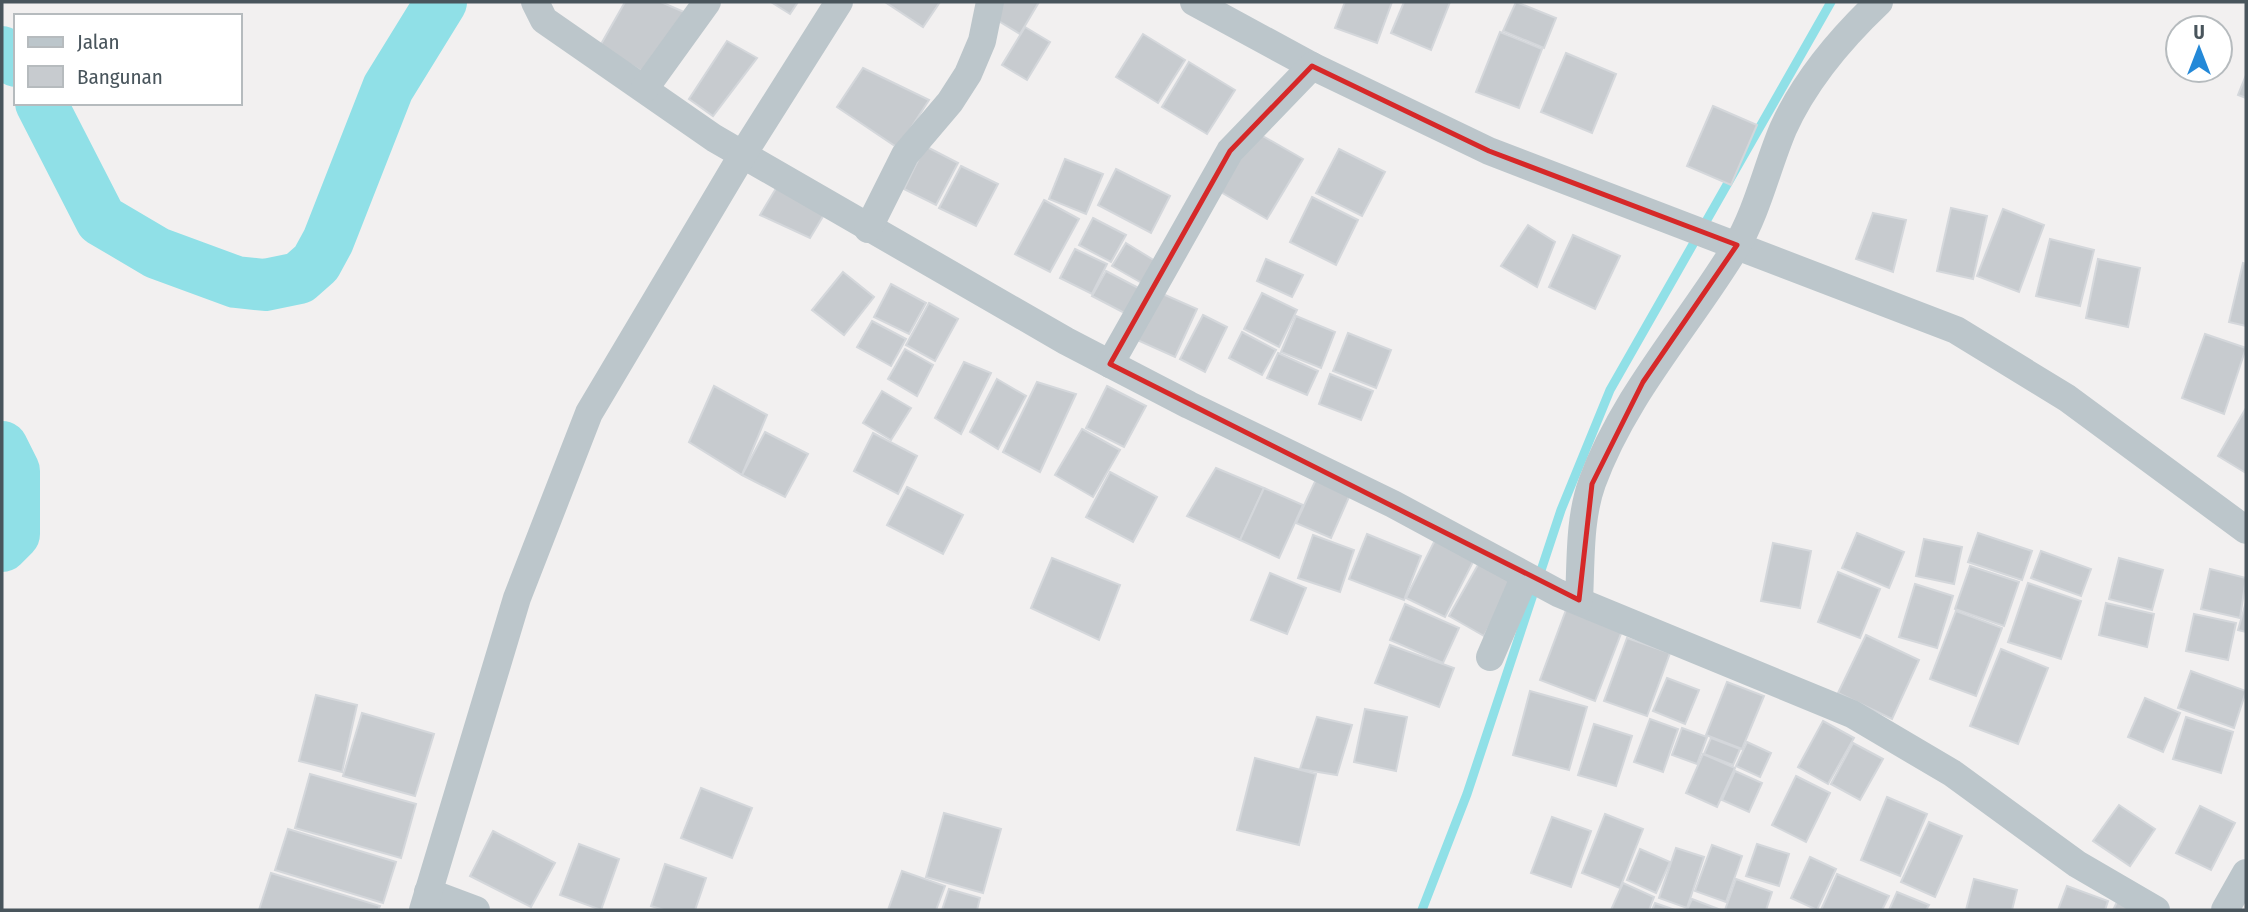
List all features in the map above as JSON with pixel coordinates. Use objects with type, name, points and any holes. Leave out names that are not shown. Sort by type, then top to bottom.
[{"type":"street","points":[[535,2],[544,20],[713,138],[1110,364],[1394,504],[1529,578],[1852,713],[1952,773],[2077,864],[2156,910]]},
{"type":"street","points":[[645,88],[707,2]]},
{"type":"street","points":[[476,910],[425,901],[517,598],[589,413],[743,154],[839,2]]},
{"type":"street","points":[[869,229],[905,155],[950,102],[968,74],[982,41],[990,2]]},
{"type":"street","points":[[1194,2],[1312,66],[1489,151],[1956,330],[2067,398],[2246,530]]},
{"type":"street","points":[[1569,596],[1585,511],[1600,467],[1643,382],[1816,72],[1850,30],[1879,2]]},
{"type":"street","points":[[1110,364],[1230,151],[1312,66]]},
{"type":"street","points":[[1490,657],[1529,578]]},
{"type":"street","points":[[2225,910],[2246,875]]},
{"type":"highlighted area","points":[[1312,66],[1489,151],[1737,245],[1643,382],[1592,484],[1579,600],[1110,364],[1230,151]]},
{"type":"building","points":[[625,2],[661,2],[684,12],[643,72],[600,46]]},
{"type":"building","points":[[771,2],[798,2],[790,14]]},
{"type":"building","points":[[885,2],[940,2],[923,27]]},
{"type":"building","points":[[1001,2],[1039,2],[1020,34],[992,17]]},
{"type":"building","points":[[1345,2],[1392,2],[1377,43],[1335,28]]},
{"type":"building","points":[[1404,2],[1450,2],[1431,50],[1391,33]]},
{"type":"building","points":[[1516,2],[1556,18],[1544,48],[1503,31]]},
{"type":"building","points":[[1025,27],[1050,42],[1027,80],[1002,65]]},
{"type":"building","points":[[1500,32],[1542,49],[1519,108],[1476,92]]},
{"type":"building","points":[[1143,34],[1185,60],[1158,103],[1116,77]]},
{"type":"building","points":[[727,41],[757,58],[713,116],[689,99]]},
{"type":"building","points":[[1566,53],[1616,74],[1592,133],[1541,112]]},
{"type":"building","points":[[1189,62],[1235,90],[1207,134],[1162,107]]},
{"type":"building","points":[[863,68],[929,100],[898,148],[837,107]]},
{"type":"building","points":[[2246,75],[2246,98],[2238,95]]},
{"type":"building","points":[[1713,106],[1757,125],[1731,185],[1687,166]]},
{"type":"building","points":[[1254,131],[1303,159],[1267,219],[1219,191]]},
{"type":"building","points":[[925,146],[958,163],[936,205],[904,189]]},
{"type":"building","points":[[1339,149],[1385,172],[1362,216],[1316,193]]},
{"type":"building","points":[[1065,159],[1103,174],[1086,214],[1049,199]]},
{"type":"building","points":[[961,166],[998,184],[976,226],[939,208]]},
{"type":"building","points":[[1116,169],[1170,196],[1151,233],[1098,205]]},
{"type":"building","points":[[778,185],[825,213],[810,238],[760,215]]},
{"type":"building","points":[[1312,197],[1358,220],[1336,265],[1290,242]]},
{"type":"building","points":[[1044,200],[1079,219],[1050,272],[1015,254]]},
{"type":"building","points":[[1951,208],[1987,216],[1973,279],[1937,271]]},
{"type":"building","points":[[2003,209],[2044,225],[2019,292],[1977,276]]},
{"type":"building","points":[[1873,213],[1906,220],[1893,272],[1856,259]]},
{"type":"building","points":[[1093,218],[1126,235],[1111,262],[1079,245]]},
{"type":"building","points":[[1528,225],[1555,242],[1537,287],[1501,266]]},
{"type":"building","points":[[1573,235],[1620,256],[1595,309],[1549,287]]},
{"type":"building","points":[[2050,239],[2094,250],[2080,306],[2036,296]]},
{"type":"building","points":[[1126,243],[1160,264],[1147,286],[1112,266]]},
{"type":"building","points":[[1075,249],[1107,264],[1092,294],[1060,278]]},
{"type":"building","points":[[1266,259],[1303,275],[1292,297],[1257,281]]},
{"type":"building","points":[[2098,259],[2140,268],[2128,327],[2086,318]]},
{"type":"building","points":[[2243,263],[2246,264],[2246,326],[2229,322]]},
{"type":"building","points":[[1106,271],[1146,292],[1132,317],[1092,296]]},
{"type":"building","points":[[843,272],[874,297],[844,335],[812,310]]},
{"type":"building","points":[[891,284],[926,303],[909,334],[874,317]]},
{"type":"building","points":[[1156,291],[1197,309],[1175,357],[1135,339]]},
{"type":"building","points":[[1262,293],[1297,310],[1279,347],[1244,329]]},
{"type":"building","points":[[929,303],[958,319],[935,361],[906,345]]},
{"type":"building","points":[[1203,315],[1227,327],[1205,372],[1180,359]]},
{"type":"building","points":[[1296,316],[1335,332],[1321,368],[1281,352]]},
{"type":"building","points":[[872,321],[906,339],[891,366],[857,347]]},
{"type":"building","points":[[1242,332],[1276,350],[1262,375],[1229,358]]},
{"type":"building","points":[[1348,333],[1391,350],[1376,388],[1333,371]]},
{"type":"building","points":[[2205,334],[2246,348],[2224,414],[2182,398]]},
{"type":"building","points":[[905,349],[933,365],[917,396],[888,379]]},
{"type":"building","points":[[1278,353],[1318,371],[1307,395],[1267,378]]},
{"type":"building","points":[[964,362],[991,373],[961,434],[935,418]]},
{"type":"building","points":[[1330,374],[1373,391],[1361,420],[1319,404]]},
{"type":"building","points":[[997,379],[1026,396],[998,449],[970,432]]},
{"type":"building","points":[[1037,382],[1076,394],[1040,472],[1003,452]]},
{"type":"building","points":[[714,386],[767,415],[742,475],[689,442]]},
{"type":"building","points":[[1107,386],[1146,406],[1124,447],[1086,428]]},
{"type":"building","points":[[882,391],[911,408],[891,440],[863,423]]},
{"type":"building","points":[[2246,408],[2246,473],[2218,456]]},
{"type":"building","points":[[1082,429],[1120,450],[1093,497],[1055,475]]},
{"type":"building","points":[[765,432],[808,454],[785,497],[742,475]]},
{"type":"building","points":[[873,433],[917,456],[898,494],[854,471]]},
{"type":"building","points":[[1216,468],[1264,488],[1240,540],[1187,516]]},
{"type":"building","points":[[1110,472],[1157,497],[1133,542],[1086,517]]},
{"type":"building","points":[[1318,475],[1352,490],[1331,538],[1296,523]]},
{"type":"building","points":[[907,487],[963,515],[943,554],[887,525]]},
{"type":"building","points":[[1264,488],[1303,505],[1279,558],[1240,540]]},
{"type":"building","points":[[1857,533],[1904,552],[1889,588],[1842,568]]},
{"type":"building","points":[[1978,533],[2032,551],[2022,580],[1968,562]]},
{"type":"building","points":[[1367,534],[1421,556],[1404,600],[1349,579]]},
{"type":"building","points":[[1313,535],[1354,550],[1340,592],[1298,578]]},
{"type":"building","points":[[1437,536],[1476,556],[1445,617],[1406,598]]},
{"type":"building","points":[[1924,539],[1962,547],[1954,584],[1916,576]]},
{"type":"building","points":[[1773,543],[1811,551],[1800,608],[1761,601]]},
{"type":"building","points":[[2041,551],[2091,569],[2081,596],[2031,578]]},
{"type":"building","points":[[1052,558],[1120,585],[1099,640],[1031,608]]},
{"type":"building","points":[[2119,558],[2163,570],[2152,610],[2109,599]]},
{"type":"building","points":[[1479,563],[1514,583],[1484,636],[1449,616]]},
{"type":"building","points":[[1970,566],[2019,582],[2004,626],[1955,609]]},
{"type":"building","points":[[2210,569],[2246,578],[2240,618],[2201,609]]},
{"type":"building","points":[[1838,572],[1880,589],[1860,638],[1818,622]]},
{"type":"building","points":[[1270,573],[1306,588],[1287,634],[1251,620]]},
{"type":"building","points":[[2028,583],[2081,601],[2061,659],[2008,642]]},
{"type":"building","points":[[1915,584],[1953,596],[1937,648],[1899,637]]},
{"type":"building","points":[[2246,602],[2246,632],[2238,630]]},
{"type":"building","points":[[2106,603],[2154,614],[2147,647],[2099,635]]},
{"type":"building","points":[[1405,604],[1459,628],[1443,663],[1390,640]]},
{"type":"building","points":[[1566,610],[1622,631],[1595,701],[1540,680]]},
{"type":"building","points":[[1956,611],[2002,628],[1976,696],[1930,679]]},
{"type":"building","points":[[2194,614],[2236,623],[2228,660],[2186,651]]},
{"type":"building","points":[[1866,635],[1919,660],[1892,719],[1838,693]]},
{"type":"building","points":[[1627,638],[1670,653],[1647,716],[1604,701]]},
{"type":"building","points":[[1390,645],[1454,668],[1439,707],[1375,683]]},
{"type":"building","points":[[2001,649],[2048,668],[2018,744],[1970,726]]},
{"type":"building","points":[[2191,671],[2246,691],[2234,728],[2178,708]]},
{"type":"building","points":[[1667,678],[1699,690],[1685,724],[1653,711]]},
{"type":"building","points":[[1727,682],[1764,696],[1742,749],[1706,735]]},
{"type":"building","points":[[1530,691],[1587,707],[1569,770],[1513,755]]},
{"type":"building","points":[[316,695],[357,705],[342,772],[299,761]]},
{"type":"building","points":[[2145,698],[2180,713],[2163,752],[2128,737]]},
{"type":"building","points":[[1365,709],[1407,717],[1396,771],[1354,762]]},
{"type":"building","points":[[362,713],[434,734],[415,796],[343,776]]},
{"type":"building","points":[[1317,717],[1352,725],[1337,775],[1300,769]]},
{"type":"building","points":[[2186,717],[2233,732],[2221,773],[2173,759]]},
{"type":"building","points":[[1650,719],[1678,729],[1663,772],[1634,762]]},
{"type":"building","points":[[1823,721],[1854,738],[1828,784],[1798,767]]},
{"type":"building","points":[[1594,724],[1632,736],[1616,786],[1578,775]]},
{"type":"building","points":[[1682,728],[1707,737],[1697,764],[1672,755]]},
{"type":"building","points":[[1711,738],[1740,749],[1733,765],[1704,754]]},
{"type":"building","points":[[1747,742],[1771,753],[1760,777],[1736,766]]},
{"type":"building","points":[[1853,743],[1883,759],[1860,800],[1831,784]]},
{"type":"building","points":[[1703,754],[1735,768],[1717,807],[1686,793]]},
{"type":"building","points":[[1255,758],[1316,774],[1299,845],[1237,830]]},
{"type":"building","points":[[1735,771],[1762,783],[1749,812],[1722,800]]},
{"type":"building","points":[[310,774],[416,804],[401,858],[295,828]]},
{"type":"building","points":[[1796,776],[1830,793],[1806,842],[1772,825]]},
{"type":"building","points":[[701,788],[752,808],[732,858],[681,838]]},
{"type":"building","points":[[1887,797],[1927,814],[1900,876],[1861,860]]},
{"type":"building","points":[[2119,805],[2155,829],[2130,866],[2093,841]]},
{"type":"building","points":[[2200,806],[2235,823],[2211,870],[2176,853]]},
{"type":"building","points":[[944,813],[1001,829],[983,893],[926,877]]},
{"type":"building","points":[[1605,814],[1643,829],[1620,888],[1582,873]]},
{"type":"building","points":[[1552,817],[1591,831],[1571,887],[1531,873]]},
{"type":"building","points":[[1929,822],[1962,836],[1935,897],[1901,882]]},
{"type":"building","points":[[288,829],[396,862],[383,903],[275,870]]},
{"type":"building","points":[[493,831],[555,863],[531,907],[470,876]]},
{"type":"building","points":[[579,844],[619,859],[601,910],[560,895]]},
{"type":"building","points":[[1757,844],[1789,854],[1779,886],[1746,876]]},
{"type":"building","points":[[1712,845],[1742,856],[1726,902],[1695,891]]},
{"type":"building","points":[[1676,848],[1704,857],[1687,908],[1659,898]]},
{"type":"building","points":[[1640,849],[1670,862],[1656,893],[1627,880]]},
{"type":"building","points":[[1810,857],[1836,869],[1817,910],[1791,898]]},
{"type":"building","points":[[665,864],[706,878],[695,910],[664,910],[651,906]]},
{"type":"building","points":[[902,871],[945,886],[936,910],[888,910]]},
{"type":"building","points":[[271,873],[380,906],[378,910],[259,910]]},
{"type":"building","points":[[1837,874],[1889,896],[1882,910],[1821,910]]},
{"type":"building","points":[[1736,879],[1772,892],[1766,910],[1725,910]]},
{"type":"building","points":[[1974,879],[2017,890],[2012,910],[1966,910]]},
{"type":"building","points":[[1623,883],[1654,897],[1649,910],[1611,910]]},
{"type":"building","points":[[2067,886],[2108,901],[2105,910],[2058,910]]},
{"type":"building","points":[[949,889],[980,898],[977,910],[942,910]]},
{"type":"building","points":[[1897,892],[1929,905],[1926,910],[1889,910]]},
{"type":"building","points":[[2120,896],[2151,910],[2113,910]]},
{"type":"building","points":[[1692,899],[1721,910],[1687,910]]},
{"type":"building","points":[[1655,903],[1675,910],[1652,910]]},
{"type":"waterway","points":[[42,105],[101,220],[157,253],[236,282],[265,285],[299,278],[316,263],[328,241],[388,88],[441,2]]},
{"type":"waterway","points":[[1422,910],[1467,794],[1561,510],[1610,390],[1831,2]]},
{"type":"waterway","points":[[2,52],[14,60]]},
{"type":"waterway","points":[[2,447],[14,471],[14,534],[2,546]]}]
